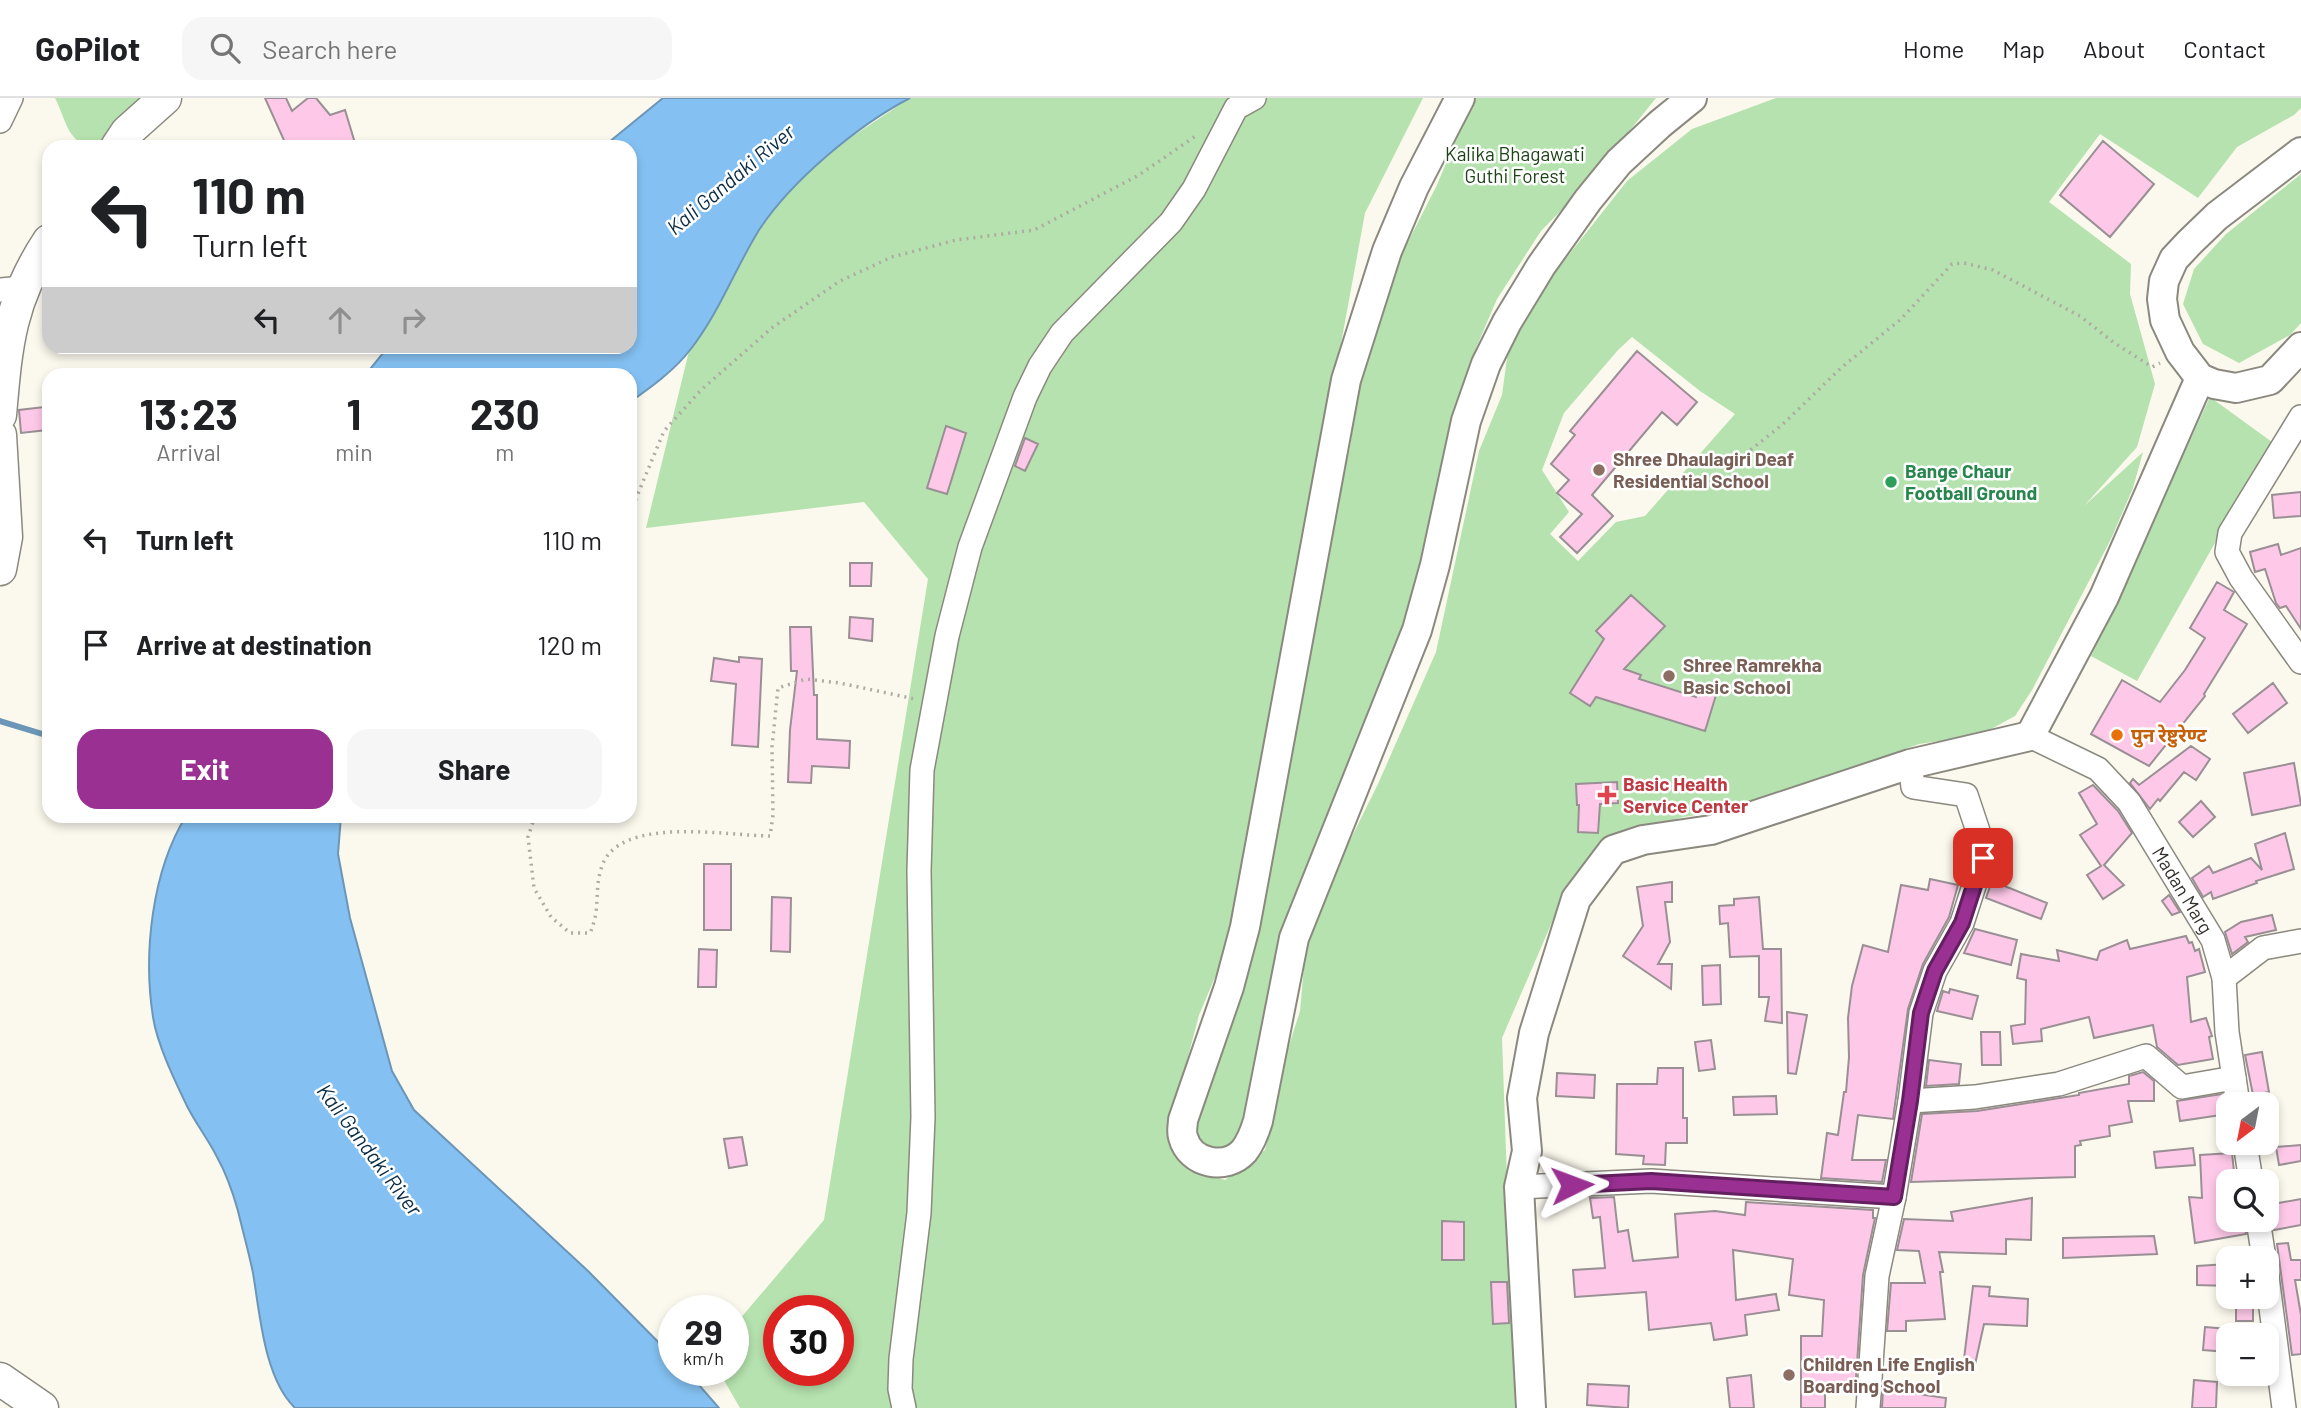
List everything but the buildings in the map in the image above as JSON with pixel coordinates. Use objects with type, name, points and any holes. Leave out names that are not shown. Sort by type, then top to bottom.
[{"type":"highway","points":[[122,140],[165,98]]},
{"type":"highway","points":[[0,415],[11,320],[11,289],[42,250]]},
{"type":"highway","points":[[0,435],[6,537],[0,569]]},
{"type":"highway","points":[[0,1379],[42,1408]]},
{"type":"main road","points":[[1460,98],[1415,187],[1387,251],[1346,380],[1245,927],[1229,986],[1183,1120],[1182,1134],[1187,1146],[1197,1156],[1212,1163],[1233,1160],[1243,1152],[1252,1138],[1261,1107],[1294,938],[1418,630],[1466,421],[1486,364],[1507,322],[1541,266],[1588,200],[1619,162],[1692,98]]},
{"type":"main road","points":[[2301,152],[2217,216],[2174,259],[2164,281],[2162,299],[2165,320],[2180,352],[2200,378],[2236,388],[2270,380],[2301,347]]},
{"type":"main road","points":[[1531,1408],[1519,1187],[1527,1152],[1522,1098],[1534,1033],[1576,899],[1613,850],[1643,840],[1711,830],[1910,764],[2030,736],[2104,597],[2200,378]]},
{"type":"street","points":[[0,121],[10,98]]},
{"type":"street","points":[[904,1408],[900,1389],[901,1359],[919,1213],[923,1117],[919,871],[922,770],[947,636],[970,548],[1025,397],[1040,366],[1062,333],[1171,222],[1194,189],[1236,108],[1254,98]]},
{"type":"street","points":[[2301,417],[2230,533],[2227,552],[2241,578],[2301,662]]},
{"type":"street","name":"Madan Marg","points":[[2030,736],[2098,769],[2129,802],[2213,940],[2224,978],[2227,1032],[2236,1092]]},
{"type":"street","points":[[1868,1408],[1877,1276],[1894,1197],[1921,1013],[1935,971],[1962,923],[1983,858],[1979,834],[1966,795],[1913,787],[1910,764]]},
{"type":"street","points":[[2224,978],[2263,948],[2301,940]]},
{"type":"street","points":[[1910,1101],[1975,1097],[2059,1084],[2146,1056],[2182,1087],[2234,1078]]},
{"type":"street","points":[[1519,1187],[1651,1181],[1894,1197]]},
{"type":"street","points":[[2271,1309],[2284,1408]]},
{"type":"path","points":[[637,496],[664,431],[701,390],[773,327],[840,281],[892,257],[956,240],[1034,230],[1139,175],[1204,130]]},
{"type":"path","points":[[1734,463],[1782,425],[1841,368],[1900,319],[1952,264],[1964,263],[1993,270],[2080,316],[2113,342],[2152,367],[2180,352]]},
{"type":"path","points":[[533,823],[528,838],[534,888],[551,917],[570,933],[590,933],[597,916],[601,868],[613,847],[634,837],[670,834],[714,831],[769,836],[773,815],[772,747],[778,688],[806,679],[913,698],[935,706]]},
{"type":"green space","points":[[55,98],[145,98],[121,119],[105,140],[77,140],[66,124]]},
{"type":"green space","points":[[910,98],[1423,98],[1365,213],[1232,937],[1199,1015],[1169,1129],[1186,1167],[1225,1180],[1265,1150],[1285,1058],[1300,1011],[1306,944],[1319,903],[1378,784],[1436,652],[1479,451],[1502,395],[1509,344],[1541,290],[1627,181],[1692,129],[1776,98],[2301,98],[2301,108],[2294,115],[2237,147],[2198,198],[2100,134],[2049,202],[2131,264],[2130,294],[2155,384],[2137,447],[2084,506],[2143,452],[2133,488],[2111,539],[2032,690],[2015,716],[1980,735],[1919,744],[1766,799],[1723,811],[1683,817],[1600,841],[1568,885],[1502,1038],[1515,1408],[740,1408],[727,1386],[749,1386],[749,1308],[824,1220],[928,579],[864,502],[646,528],[689,351],[729,287],[759,230],[796,182],[850,138]],"holes":[[[1632,337],[1700,391],[1735,414],[1645,516],[1616,522],[1578,561],[1550,534],[1569,512],[1542,470],[1564,413]]]},
{"type":"green space","name":"Kalika Bhagawati Guthi Forest","points":[[1473,98],[1656,98],[1586,185],[1541,231],[1497,299],[1473,355],[1451,426],[1418,584],[1264,1070],[1237,1146],[1215,1156],[1195,1142],[1194,1109],[1350,447],[1366,339],[1384,289],[1437,185]]},
{"type":"green space","points":[[2301,174],[2301,323],[2290,335],[2239,363],[2203,344],[2183,304],[2194,269],[2226,234]]},
{"type":"green space","points":[[2210,397],[2272,442],[2137,681],[2091,656]]},
{"type":"water","name":"Kali Gandaki River","points":[[663,98],[910,98],[848,139],[789,192],[759,230],[710,321],[690,350],[670,372],[637,397],[637,368],[371,368],[382,354],[637,354],[637,140],[612,140]]},
{"type":"water","name":"Kali Gandaki River","points":[[182,823],[340,823],[338,854],[350,918],[392,1071],[414,1110],[588,1271],[658,1342],[658,1386],[700,1386],[719,1408],[295,1408],[276,1380],[270,1363],[251,1265],[229,1183],[177,1085],[155,1028],[150,992],[150,940],[158,887],[165,862]]},
{"type":"waterway","points":[[0,721],[42,734]]},
{"type":"place","name":"Shree Dhaulagiri Deaf Residential School","points":[[1599,470]]},
{"type":"place","name":"Bange Chaur Football Ground","points":[[1891,482]]},
{"type":"place","name":"Shree Ramrekha Basic School","points":[[1669,676]]},
{"type":"place","name":"पुन रेष्टुरेण्ट","points":[[2117,735]]},
{"type":"place","name":"Basic Health Service Center","points":[[1607,795]]},
{"type":"place","name":"Children Life English Boarding School","points":[[1789,1375]]},
{"type":"route","points":[[1572,1185],[1651,1181],[1894,1197],[1921,1013],[1935,971],[1962,923],[1983,858]]}]
